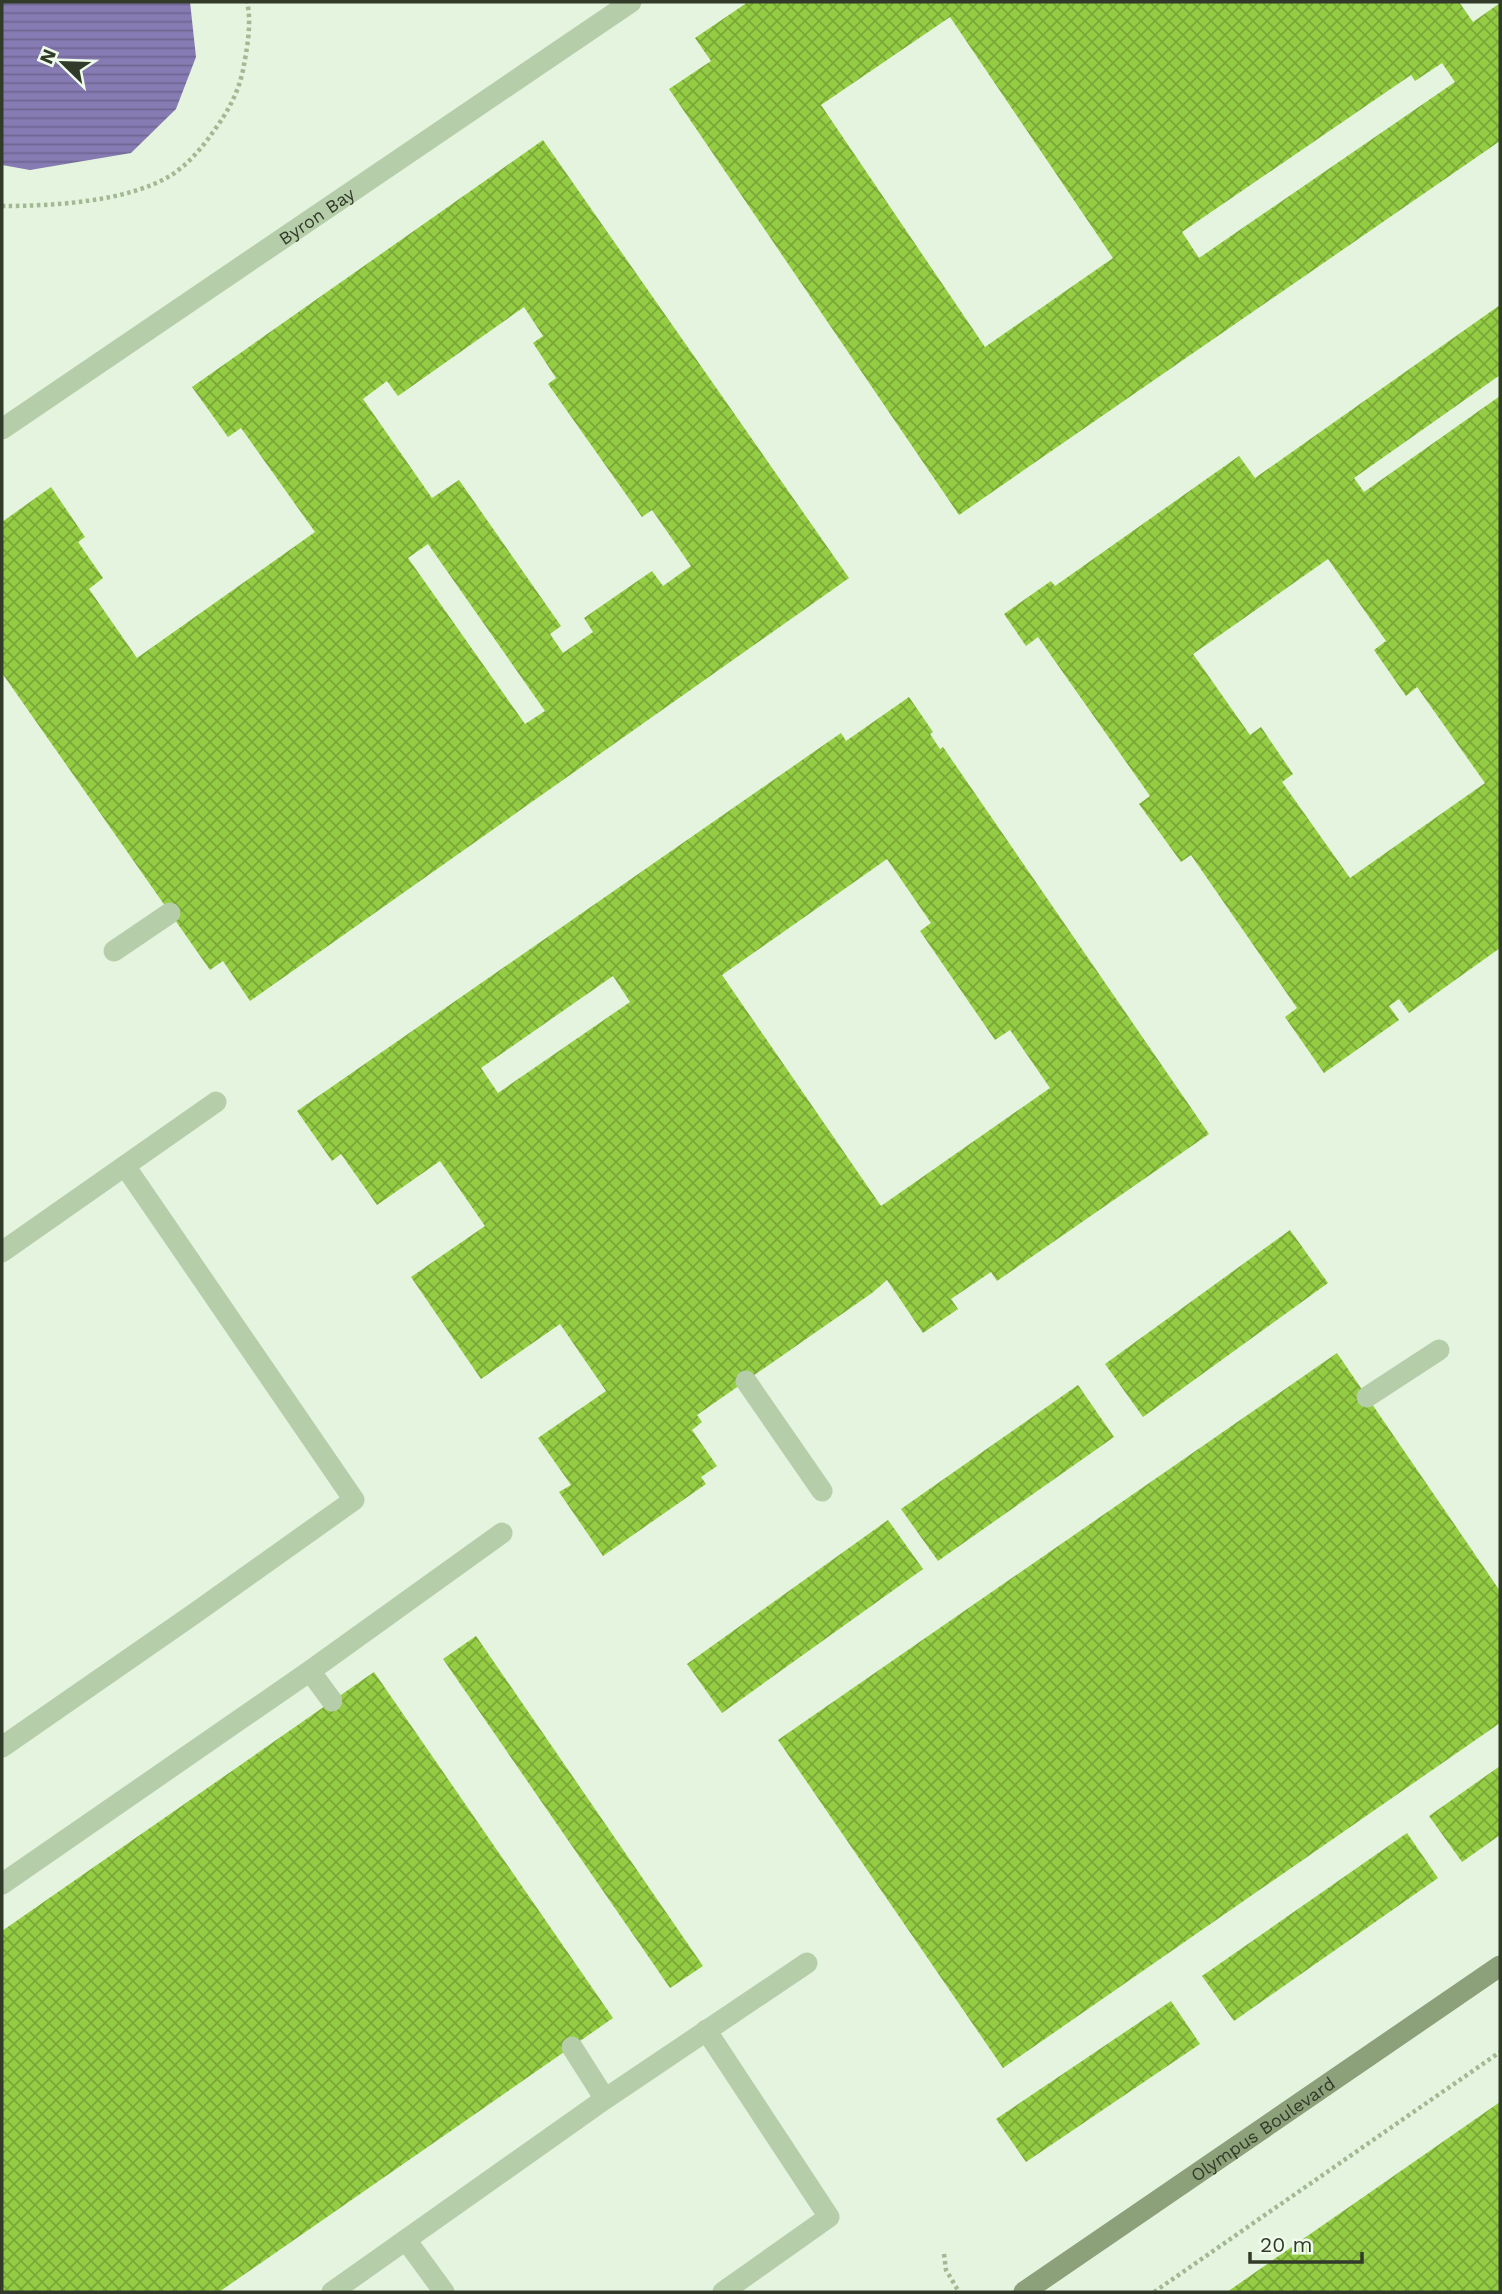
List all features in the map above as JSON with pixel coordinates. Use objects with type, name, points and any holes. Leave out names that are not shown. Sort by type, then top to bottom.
[{"type":"street","name":"Byron Bay","points":[[2,429],[631,2]]},
{"type":"street","points":[[114,951],[170,913]]},
{"type":"street","points":[[2,1252],[216,1102]]},
{"type":"street","points":[[2,1747],[354,1500],[125,1166]]},
{"type":"street","points":[[1367,1397],[1439,1350]]},
{"type":"street","points":[[746,1381],[822,1491]]},
{"type":"street","points":[[2,1884],[310,1671],[502,1533]]},
{"type":"street","points":[[310,1671],[332,1702]]},
{"type":"street","points":[[331,2292],[605,2099],[807,1962]]},
{"type":"street","name":"Olympus Boulevard","points":[[1024,2292],[1500,1966]]},
{"type":"street","points":[[706,2030],[829,2217],[723,2292]]},
{"type":"street","points":[[572,2047],[605,2099]]},
{"type":"street","points":[[405,2241],[444,2292]]},
{"type":"path","points":[[2,206],[42,206],[97,200],[144,187],[172,174],[201,150],[226,115],[239,88],[247,49],[247,2]]},
{"type":"path","points":[[1154,2292],[1500,2052]]},
{"type":"path","points":[[944,2254],[946,2270],[959,2292]]},
{"type":"shaded area","points":[[2,2],[190,2],[196,57],[176,109],[131,153],[30,170],[2,165]]},
{"type":"building","points":[[748,2],[1459,2],[1473,22],[1500,3],[1500,141],[959,515],[669,89],[711,61],[695,38]],"holes":[[[950,17],[1113,258],[985,347],[821,105]],[[1442,63],[1455,82],[1199,258],[1182,232],[1411,75],[1415,81]]]},
{"type":"building","points":[[543,140],[849,578],[250,1001],[223,961],[210,970],[2,673],[2,522],[51,487],[85,537],[78,542],[103,578],[89,589],[137,658],[315,532],[241,428],[228,437],[192,387]],"holes":[[[524,307],[543,336],[533,343],[556,378],[548,384],[642,517],[652,510],[691,566],[663,586],[652,571],[584,618],[593,632],[563,653],[550,634],[561,626],[459,480],[432,498],[363,399],[387,381],[398,396]],[[428,544],[545,711],[525,724],[408,558]]]},
{"type":"building","points":[[1500,305],[1500,375],[1354,478],[1364,492],[1500,396],[1500,948],[1409,1013],[1399,999],[1389,1006],[1399,1020],[1324,1073],[1285,1017],[1297,1008],[1191,855],[1181,862],[1139,804],[1150,796],[1038,637],[1026,646],[1004,614],[1051,581],[1055,586],[1239,456],[1255,478]],"holes":[[[1328,559],[1386,641],[1374,650],[1406,696],[1417,687],[1485,783],[1350,878],[1282,782],[1293,774],[1261,727],[1250,735],[1193,654]]]},
{"type":"building","points":[[909,697],[933,732],[930,734],[940,749],[943,747],[1209,1134],[997,1281],[991,1272],[951,1299],[958,1309],[923,1333],[887,1280],[697,1415],[702,1422],[692,1430],[717,1466],[701,1477],[706,1484],[603,1556],[559,1492],[571,1485],[538,1438],[606,1391],[560,1324],[481,1379],[411,1277],[485,1226],[440,1161],[377,1205],[341,1154],[332,1161],[297,1111],[841,733],[846,741]],"holes":[[[887,859],[931,923],[920,931],[995,1040],[1010,1030],[1050,1088],[881,1206],[722,975]],[[613,976],[630,1002],[498,1093],[481,1068]]]},
{"type":"building","points":[[1290,1230],[1328,1283],[1143,1417],[1105,1364]]},
{"type":"building","points":[[1337,1353],[1500,1591],[1500,1723],[1003,2068],[778,1740]]},
{"type":"building","points":[[1078,1385],[1114,1437],[938,1561],[901,1509]]},
{"type":"building","points":[[888,1520],[923,1569],[722,1713],[687,1664]]},
{"type":"building","points":[[476,1636],[703,1966],[670,1988],[443,1659]]},
{"type":"building","points":[[374,1672],[613,2018],[219,2292],[2,2292],[2,1931]]},
{"type":"building","points":[[1500,1766],[1500,1835],[1462,1862],[1429,1816]]},
{"type":"building","points":[[1407,1833],[1438,1878],[1234,2021],[1202,1976]]},
{"type":"building","points":[[1171,2001],[1200,2044],[1026,2162],[996,2119]]},
{"type":"building","points":[[1500,2102],[1500,2292],[1227,2292]]}]
